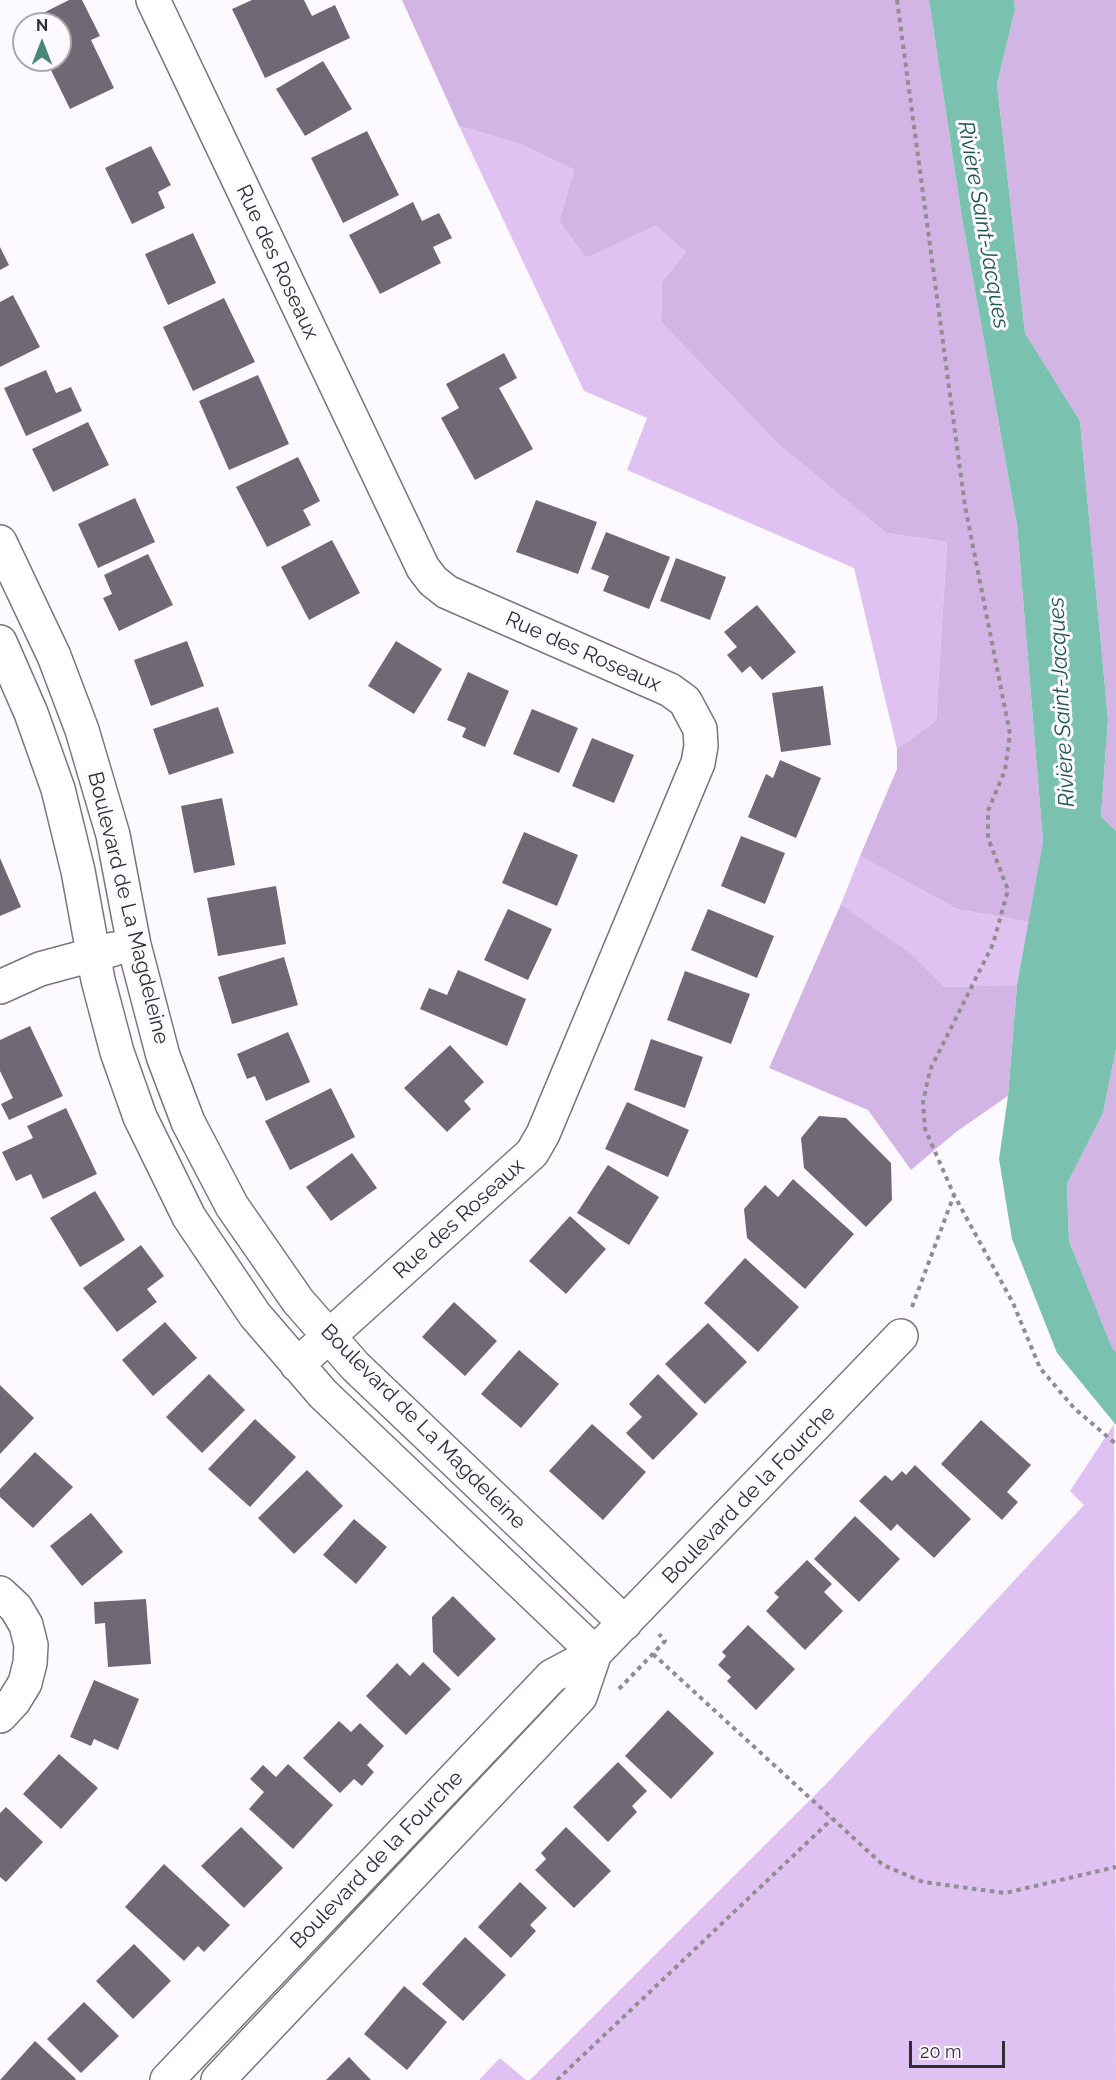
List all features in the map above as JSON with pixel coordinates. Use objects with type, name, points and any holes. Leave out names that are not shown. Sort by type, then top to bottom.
[{"type":"street","name":"Rue des Roseaux","points":[[153,0],[423,568],[433,581],[447,592],[670,690],[685,701],[700,729],[701,747],[698,763],[543,1134],[532,1153],[297,1365]]},
{"type":"street","name":"Boulevard de La Magdeleine","points":[[0,542],[8,577],[54,656],[94,765],[113,835],[134,945],[164,1056],[188,1122],[252,1239],[298,1301],[355,1366],[625,1623]]},
{"type":"street","name":"Boulevard de La Magdeleine","points":[[0,642],[31,713],[58,789],[78,871],[92,954],[117,1052],[140,1117],[172,1186],[239,1294],[323,1394],[596,1653]]},
{"type":"street","points":[[0,987],[40,969],[134,945]]},
{"type":"street","name":"Boulevard de la Fourche","points":[[167,2080],[552,1676],[596,1653],[901,1336]]},
{"type":"street","points":[[0,1593],[16,1608],[26,1625],[31,1645],[30,1663],[25,1683],[14,1701],[0,1716]]},
{"type":"street","name":"Boulevard de la Fourche","points":[[218,2080],[580,1697],[596,1653]]},
{"type":"path","points":[[897,0],[965,506],[1010,734],[1005,770],[988,811],[988,838],[1008,890],[993,945],[930,1070],[924,1102],[925,1128],[954,1194],[1013,1304],[1040,1368],[1074,1408],[1116,1444]]},
{"type":"path","points":[[901,1336],[954,1194]]},
{"type":"path","points":[[616,1692],[665,1641],[659,1634]]},
{"type":"path","points":[[652,1654],[883,1865],[924,1882],[1005,1893],[1116,1867]]},
{"type":"path","points":[[557,2080],[832,1819]]},
{"type":"shaded area","points":[[402,0],[929,0],[962,218],[1017,525],[1043,842],[1029,922],[957,909],[860,856],[897,769],[897,749],[936,721],[947,542],[886,533],[778,444],[661,322],[662,282],[686,252],[656,225],[586,258],[559,221],[574,170],[521,144],[459,126]]},
{"type":"shaded area","points":[[1014,0],[1116,0],[1116,831],[1101,816],[1108,719],[1080,421],[1025,333],[997,84],[1015,10]]},
{"type":"shaded area","points":[[459,126],[521,144],[574,170],[559,221],[586,258],[656,224],[686,252],[662,282],[661,322],[778,444],[886,533],[947,542],[936,721],[897,749],[854,568],[627,470],[647,418],[584,391]]},
{"type":"shaded area","points":[[860,856],[957,909],[1029,922],[1017,985],[945,987],[913,955],[841,904]]},
{"type":"shaded area","points":[[841,904],[913,955],[945,987],[1017,985],[1008,1096],[956,1132],[911,1170],[868,1110],[769,1068]]},
{"type":"shaded area","points":[[1116,1049],[1116,1352],[1112,1349],[1069,1241],[1067,1184],[1103,1113]]},
{"type":"shaded area","points":[[1114,1424],[1116,2080],[530,2080],[828,1782],[1084,1505],[1070,1491]]},
{"type":"shaded area","points":[[500,2058],[526,2080],[479,2080]]},
{"type":"water","name":"Rivière Saint-Jacques","points":[[929,0],[1014,0],[1015,10],[997,84],[1025,333],[1080,421],[1108,719],[1101,816],[1116,831],[1116,1049],[1103,1113],[1067,1184],[1069,1241],[1112,1348],[1116,1352],[1116,1425],[1057,1353],[1012,1239],[999,1159],[1008,1096],[1017,985],[1043,842],[1017,525],[962,218]]},
{"type":"building","points":[[69,0],[82,0],[100,36],[91,40],[114,88],[70,109],[52,72],[72,72],[72,12],[45,12]]},
{"type":"building","points":[[252,0],[304,0],[312,16],[335,5],[350,38],[265,78],[232,9]]},
{"type":"building","points":[[323,61],[352,109],[305,136],[276,89]]},
{"type":"building","points":[[367,131],[399,195],[343,223],[311,158]]},
{"type":"building","points":[[151,146],[171,185],[158,192],[165,208],[132,224],[105,168]]},
{"type":"building","points":[[413,202],[422,221],[439,213],[452,238],[433,247],[441,263],[380,294],[349,235]]},
{"type":"building","points":[[193,233],[216,283],[168,305],[145,254]]},
{"type":"building","points":[[0,247],[9,265],[0,270]]},
{"type":"building","points":[[13,295],[40,347],[0,367],[0,302]]},
{"type":"building","points":[[224,298],[255,362],[193,391],[163,327]]},
{"type":"building","points":[[504,353],[517,378],[499,388],[533,449],[475,480],[441,418],[459,408],[446,384]]},
{"type":"building","points":[[46,370],[56,393],[71,387],[82,411],[26,436],[4,388]]},
{"type":"building","points":[[258,375],[289,444],[229,470],[199,401]]},
{"type":"building","points":[[88,422],[109,465],[53,492],[32,449]]},
{"type":"building","points":[[298,457],[320,501],[303,510],[311,525],[267,547],[236,487]]},
{"type":"building","points":[[135,498],[155,542],[98,568],[78,524]]},
{"type":"building","points":[[536,500],[597,522],[578,574],[516,552]]},
{"type":"building","points":[[606,532],[670,557],[649,609],[603,591],[609,576],[591,569]]},
{"type":"building","points":[[332,540],[360,593],[309,620],[281,567]]},
{"type":"building","points":[[148,554],[173,605],[119,631],[103,598],[112,594],[104,575]]},
{"type":"building","points":[[676,558],[726,577],[710,620],[660,601]]},
{"type":"building","points":[[757,605],[796,652],[762,680],[750,666],[742,673],[727,655],[737,647],[724,632]]},
{"type":"building","points":[[187,641],[204,686],[151,706],[134,660]]},
{"type":"building","points":[[396,641],[442,669],[414,714],[368,686]]},
{"type":"building","points":[[468,672],[509,691],[485,747],[462,737],[466,728],[447,720]]},
{"type":"building","points":[[823,686],[831,745],[781,752],[772,693]]},
{"type":"building","points":[[218,707],[234,753],[169,775],[153,729]]},
{"type":"building","points":[[532,709],[578,728],[559,773],[513,754]]},
{"type":"building","points":[[592,738],[634,755],[614,803],[572,786]]},
{"type":"building","points":[[780,760],[821,778],[796,838],[748,817],[766,774],[773,778]]},
{"type":"building","points":[[222,798],[235,865],[194,873],[181,806]]},
{"type":"building","points":[[524,832],[578,855],[557,906],[502,883]]},
{"type":"building","points":[[741,836],[785,853],[765,904],[721,886]]},
{"type":"building","points":[[0,858],[21,907],[0,916]]},
{"type":"building","points":[[276,886],[286,944],[218,956],[207,898]]},
{"type":"building","points":[[508,909],[552,929],[528,980],[484,960]]},
{"type":"building","points":[[708,909],[774,936],[757,978],[691,950]]},
{"type":"building","points":[[284,957],[298,1005],[232,1024],[218,977]]},
{"type":"building","points":[[458,970],[526,999],[507,1046],[420,1009],[429,988],[447,995]]},
{"type":"building","points":[[685,971],[750,994],[731,1044],[667,1020]]},
{"type":"building","points":[[30,1026],[63,1096],[9,1120],[1,1104],[13,1098],[0,1071],[0,1040]]},
{"type":"building","points":[[288,1032],[310,1082],[266,1101],[255,1076],[247,1079],[237,1054]]},
{"type":"building","points":[[651,1039],[703,1057],[685,1108],[634,1090]]},
{"type":"building","points":[[450,1045],[484,1082],[464,1101],[471,1109],[447,1132],[404,1088]]},
{"type":"building","points":[[331,1088],[355,1137],[290,1170],[265,1121]]},
{"type":"building","points":[[627,1102],[689,1130],[668,1177],[605,1149]]},
{"type":"building","points":[[66,1108],[97,1174],[43,1199],[31,1174],[16,1181],[2,1152],[33,1138],[27,1126]]},
{"type":"building","points":[[819,1116],[846,1118],[891,1163],[892,1200],[866,1227],[804,1168],[801,1138]]},
{"type":"building","points":[[352,1153],[377,1188],[331,1221],[306,1187]]},
{"type":"building","points":[[608,1165],[659,1197],[629,1245],[577,1213]]},
{"type":"building","points":[[793,1179],[854,1234],[805,1289],[747,1238],[744,1209],[765,1185],[778,1197]]},
{"type":"building","points":[[95,1191],[125,1240],[80,1267],[50,1218]]},
{"type":"building","points":[[570,1216],[606,1249],[566,1294],[529,1261]]},
{"type":"building","points":[[141,1245],[164,1276],[147,1289],[157,1302],[117,1332],[83,1288]]},
{"type":"building","points":[[745,1258],[799,1307],[758,1352],[704,1303]]},
{"type":"building","points":[[454,1302],[497,1341],[465,1376],[422,1337]]},
{"type":"building","points":[[165,1322],[197,1358],[153,1396],[122,1360]]},
{"type":"building","points":[[708,1323],[747,1362],[705,1404],[665,1364]]},
{"type":"building","points":[[519,1350],[559,1384],[521,1428],[481,1394]]},
{"type":"building","points":[[209,1374],[245,1410],[202,1453],[166,1417]]},
{"type":"building","points":[[658,1374],[698,1414],[653,1460],[626,1433],[642,1417],[629,1404]]},
{"type":"building","points":[[0,1385],[34,1418],[0,1454]]},
{"type":"building","points":[[255,1419],[296,1457],[250,1507],[208,1469]]},
{"type":"building","points":[[981,1420],[1031,1465],[1007,1492],[1018,1502],[1002,1520],[941,1464]]},
{"type":"building","points":[[592,1424],[646,1472],[603,1520],[549,1471]]},
{"type":"building","points":[[35,1452],[73,1487],[33,1528],[0,1497],[0,1489]]},
{"type":"building","points":[[915,1465],[971,1519],[934,1558],[897,1524],[891,1531],[859,1501],[885,1475],[892,1481],[902,1471],[906,1475]]},
{"type":"building","points":[[307,1470],[343,1506],[294,1554],[258,1518]]},
{"type":"building","points":[[91,1513],[123,1552],[82,1586],[50,1546]]},
{"type":"building","points":[[855,1516],[900,1559],[859,1602],[814,1559]]},
{"type":"building","points":[[354,1519],[387,1547],[356,1584],[323,1555]]},
{"type":"building","points":[[807,1560],[832,1584],[824,1592],[843,1611],[805,1650],[766,1611],[779,1597],[774,1593]]},
{"type":"building","points":[[453,1596],[496,1639],[458,1677],[433,1652],[432,1617]]},
{"type":"building","points":[[146,1599],[151,1664],[108,1667],[105,1623],[95,1624],[94,1602]]},
{"type":"building","points":[[748,1625],[795,1669],[756,1710],[727,1681],[731,1677],[718,1665],[726,1656],[722,1652]]},
{"type":"building","points":[[423,1662],[451,1689],[406,1735],[366,1696],[397,1663],[410,1676]]},
{"type":"building","points":[[94,1680],[139,1699],[118,1750],[94,1739],[91,1746],[70,1737]]},
{"type":"building","points":[[668,1710],[714,1753],[671,1799],[625,1756]]},
{"type":"building","points":[[339,1721],[351,1732],[360,1723],[384,1746],[367,1765],[374,1772],[362,1786],[354,1779],[340,1793],[303,1758]]},
{"type":"building","points":[[59,1754],[98,1788],[61,1829],[23,1794]]},
{"type":"building","points":[[618,1762],[647,1791],[632,1806],[637,1812],[608,1842],[573,1807]]},
{"type":"building","points":[[288,1764],[333,1805],[293,1849],[249,1809],[264,1792],[250,1779],[263,1765],[276,1777]]},
{"type":"building","points":[[6,1807],[43,1842],[6,1882],[0,1877],[0,1813]]},
{"type":"building","points":[[241,1827],[283,1868],[244,1908],[201,1866]]},
{"type":"building","points":[[566,1827],[611,1871],[574,1908],[535,1870],[546,1859],[541,1853]]},
{"type":"building","points":[[164,1864],[230,1925],[204,1952],[198,1946],[184,1961],[125,1907]]},
{"type":"building","points":[[520,1882],[547,1908],[530,1925],[536,1931],[511,1958],[478,1927]]},
{"type":"building","points":[[465,1937],[506,1975],[463,2021],[422,1984]]},
{"type":"building","points":[[134,1944],[171,1981],[133,2019],[96,1981]]},
{"type":"building","points":[[404,1986],[447,2022],[407,2070],[364,2034]]},
{"type":"building","points":[[84,2002],[119,2036],[81,2073],[47,2039]]},
{"type":"building","points":[[35,2041],[76,2079],[0,2080]]},
{"type":"building","points":[[349,2057],[371,2080],[326,2080]]}]
